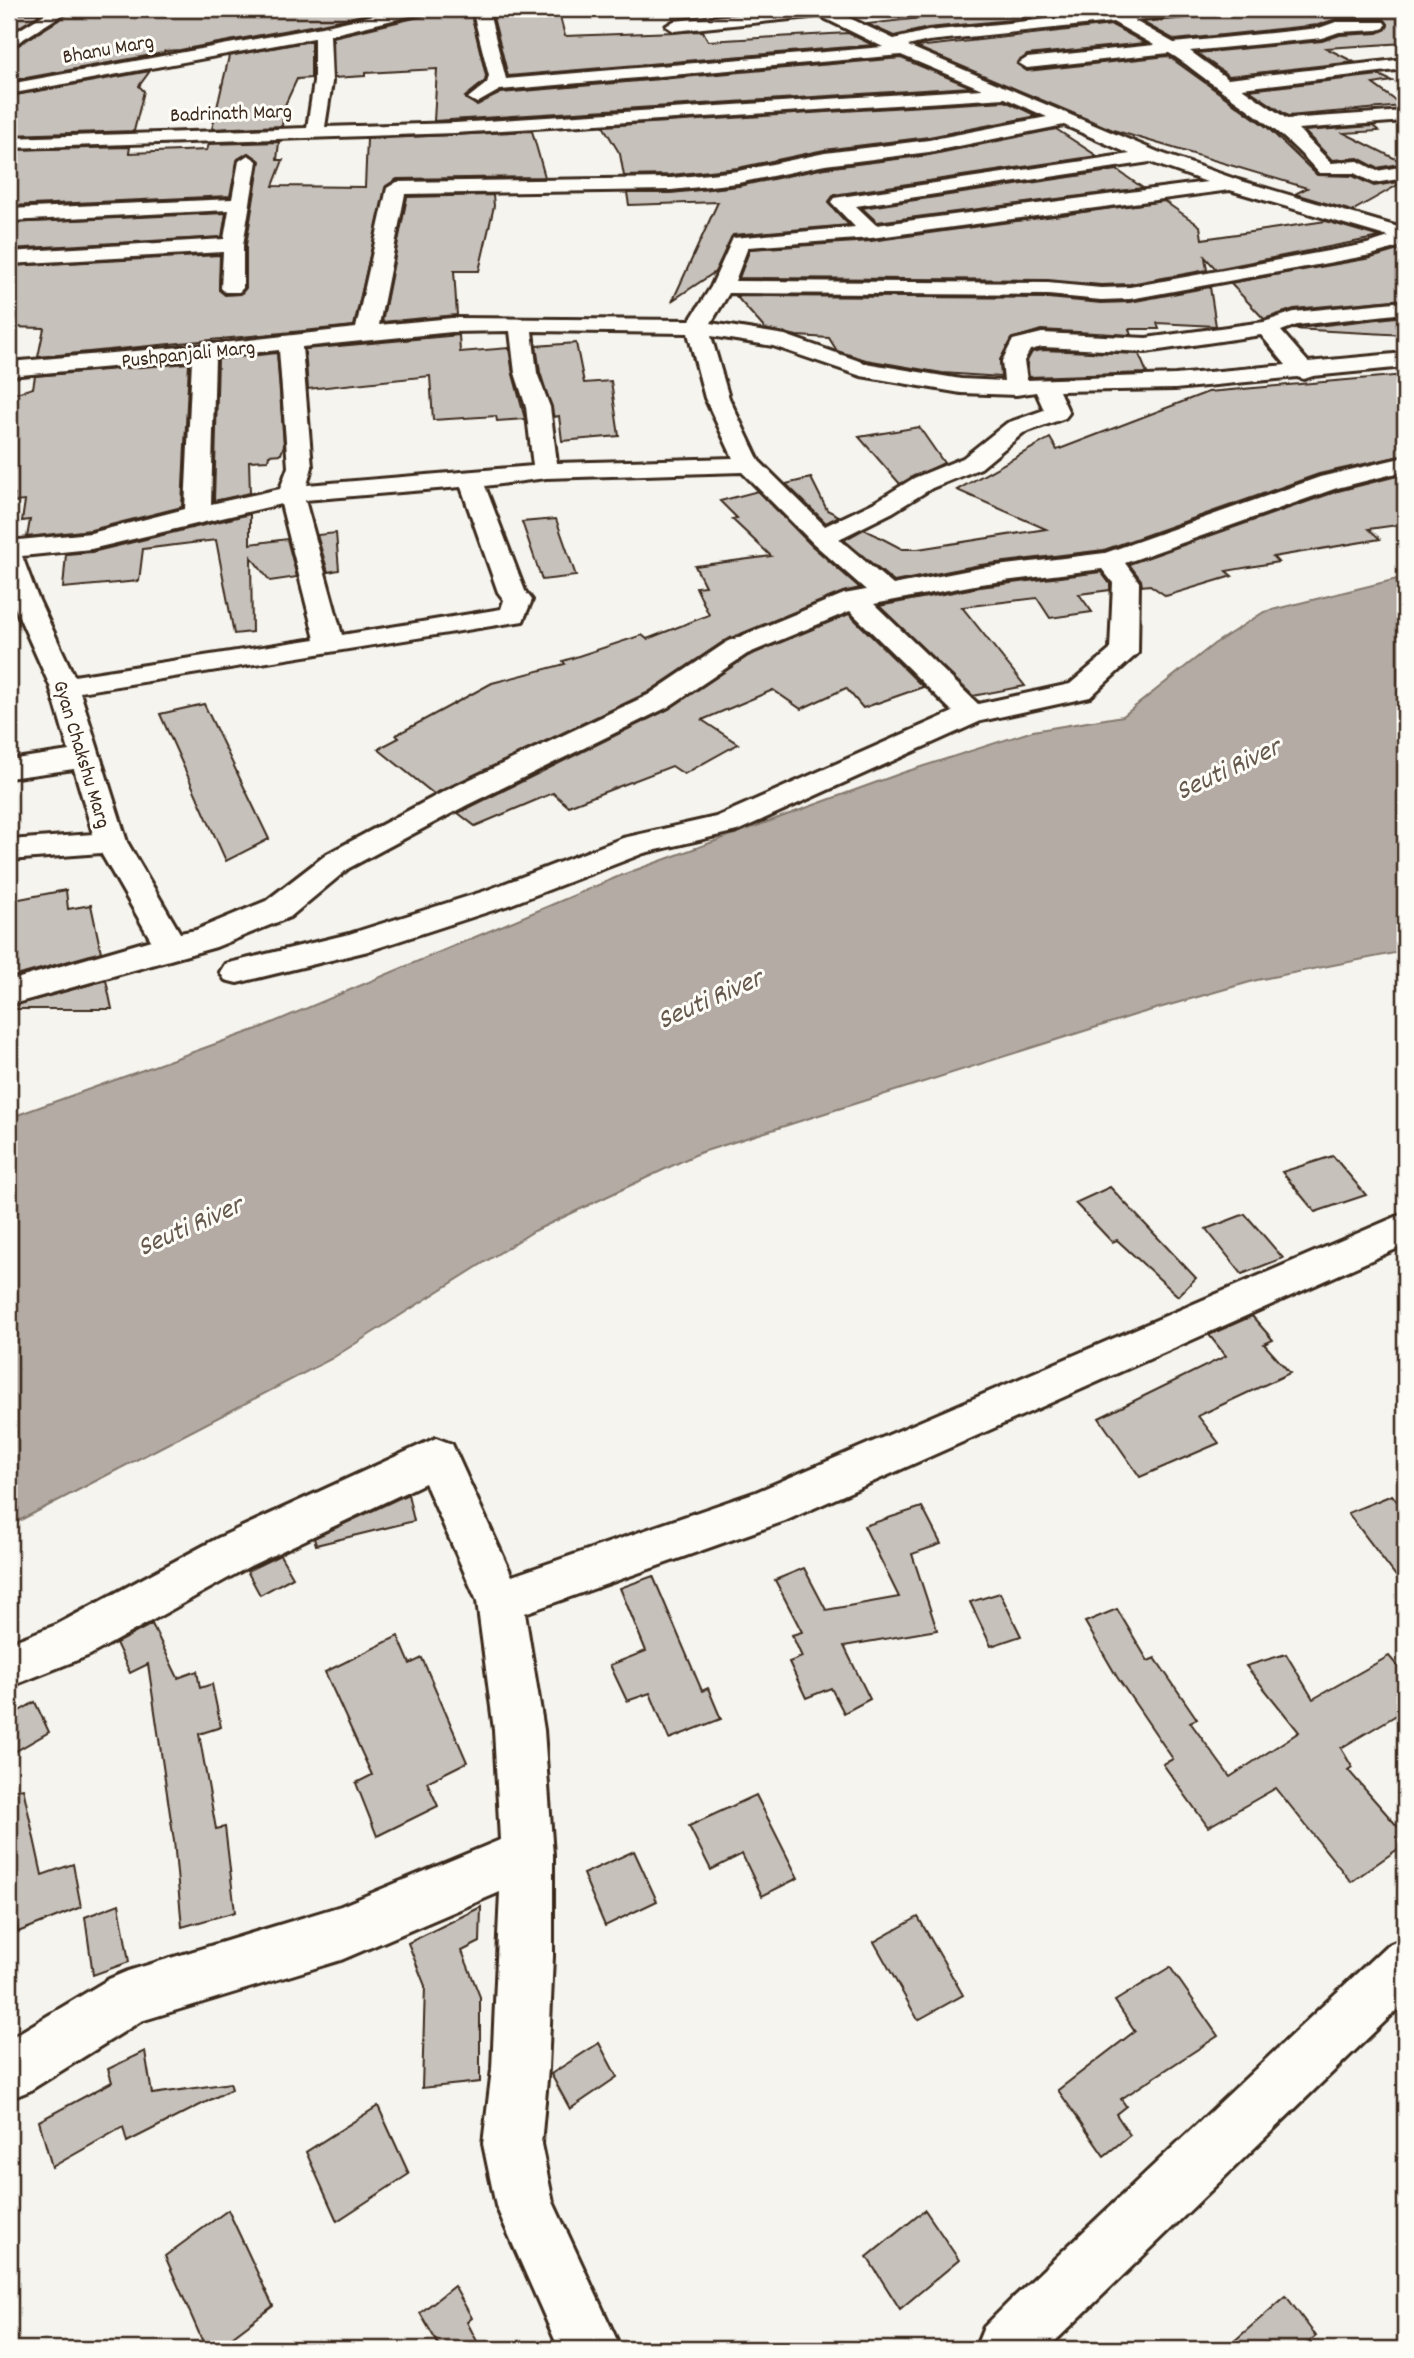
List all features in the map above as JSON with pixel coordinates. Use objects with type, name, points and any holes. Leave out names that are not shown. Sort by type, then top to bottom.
[{"type":"street","points":[[9,43],[63,9],[80,9]]},
{"type":"street","name":"Bhanu Marg","points":[[9,89],[322,32],[420,9]]},
{"type":"street","points":[[480,9],[498,76],[495,85]]},
{"type":"street","points":[[1100,9],[1195,61],[1207,74],[1283,125],[1306,145],[1326,169],[1358,167],[1374,177],[1405,172]]},
{"type":"street","points":[[456,128],[461,116],[479,96],[495,85],[895,47],[928,36],[1199,9]]},
{"type":"street","points":[[1352,9],[1393,36]]},
{"type":"street","points":[[674,26],[819,10],[895,47],[1151,156],[1231,184],[1405,237]]},
{"type":"street","points":[[1027,63],[1322,33],[1336,27],[1378,25]]},
{"type":"street","points":[[9,29],[32,29]]},
{"type":"street","points":[[315,131],[323,82],[322,32]]},
{"type":"street","points":[[1225,85],[1405,64]]},
{"type":"street","name":"Badrinath Marg","points":[[9,143],[456,128],[1007,93]]},
{"type":"street","points":[[1283,125],[1405,116]]},
{"type":"street","points":[[366,333],[397,188],[684,182],[738,177],[825,159],[929,146],[1065,119]]},
{"type":"street","points":[[816,205],[1151,156]]},
{"type":"street","points":[[232,288],[233,245],[247,161]]},
{"type":"street","points":[[885,592],[822,537],[748,464],[717,398],[697,327],[722,287],[740,242],[871,232],[1231,184]]},
{"type":"street","points":[[841,202],[871,232]]},
{"type":"street","points":[[9,215],[240,204]]},
{"type":"street","points":[[722,287],[1048,289],[1101,294],[1130,293],[1371,249],[1405,237]]},
{"type":"street","points":[[9,257],[233,245]]},
{"type":"street","points":[[1016,388],[1013,361],[1021,345],[1042,340],[1146,345],[1267,328],[1294,319],[1405,307]]},
{"type":"street","points":[[520,324],[526,373],[538,407],[546,471]]},
{"type":"street","name":"Pushpanjali Marg","points":[[9,369],[205,352],[452,325],[520,324],[697,327],[776,340],[861,369],[961,386],[1016,388],[1044,384],[1175,382],[1304,372],[1405,360]]},
{"type":"street","points":[[1267,328],[1304,372]]},
{"type":"street","points":[[290,342],[300,467],[291,494],[331,645]]},
{"type":"street","points":[[198,514],[205,352]]},
{"type":"street","points":[[822,537],[884,507],[923,483],[972,463],[993,443],[1015,428],[1057,413],[1044,384]]},
{"type":"street","points":[[9,549],[92,541],[291,494],[389,484],[515,477],[546,471],[748,464]]},
{"type":"street","points":[[9,993],[204,939],[278,909],[338,861],[409,823],[658,701],[737,648],[854,600],[980,576],[1109,560],[1329,482],[1405,464]]},
{"type":"street","points":[[64,686],[513,615],[518,600],[512,592],[471,480]]},
{"type":"street","name":"Gyan Chakshu Marg","points":[[9,556],[16,597],[64,686],[111,842],[171,946]]},
{"type":"street","points":[[237,972],[356,943],[496,898],[634,845],[726,824],[972,714],[1080,691],[1124,653],[1126,582],[1109,560]]},
{"type":"street","points":[[854,600],[972,714]]},
{"type":"street","points":[[9,769],[84,758]]},
{"type":"street","points":[[9,850],[111,842]]},
{"type":"street","points":[[500,1601],[769,1507],[1405,1228]]},
{"type":"street","points":[[9,1665],[73,1640],[234,1552],[436,1457],[500,1601],[519,1730],[527,1855],[526,1956],[520,2069],[512,2144],[525,2206],[590,2349]]},
{"type":"street","points":[[9,2071],[128,1998],[341,1933],[527,1855]]},
{"type":"street","points":[[1006,2349],[1405,1965]]},
{"type":"water","name":"Seuti River","points":[[1405,577],[1405,951],[1257,980],[1138,1014],[699,1153],[534,1231],[331,1359],[9,1526],[9,1118],[260,1028],[622,875],[902,773],[1033,731],[1123,716],[1214,644],[1264,612]]},
{"type":"building","points":[[210,9],[390,9],[15,80],[9,73],[9,63],[14,59],[9,51],[70,13]]},
{"type":"building","points":[[431,9],[470,9],[486,76],[485,81],[465,97],[476,105],[501,93],[901,58],[971,87],[434,121],[437,69],[365,73],[365,76],[334,78],[333,37],[427,15]]},
{"type":"building","points":[[491,9],[558,9],[565,36],[703,31],[708,41],[848,33],[873,45],[508,76]]},
{"type":"building","points":[[1001,9],[1090,9],[1092,12],[928,28],[894,36],[867,24]]},
{"type":"building","points":[[1220,9],[1228,12],[1262,9],[1405,9],[1405,43],[1326,48],[1354,62],[1229,76],[1197,53],[1322,41],[1340,35],[1378,33],[1386,29],[1388,24],[1384,19],[1336,19],[1318,25],[1175,40],[1142,22],[1199,17],[1209,10]]},
{"type":"building","points":[[9,14],[41,14],[9,33]]},
{"type":"building","points":[[1112,25],[1145,43],[1027,55],[1017,64],[1027,71],[1168,56],[1268,128],[1317,175],[1353,176],[1374,186],[1405,181],[1352,211],[1295,194],[1307,188],[1113,130],[916,47]]},
{"type":"building","points":[[311,41],[311,78],[297,79],[285,105],[282,126],[212,129],[229,56]]},
{"type":"building","points":[[150,71],[139,86],[144,91],[134,131],[9,135],[10,96]]},
{"type":"building","points":[[1379,75],[1392,81],[1373,84],[1403,106],[1288,116],[1249,90]]},
{"type":"building","points":[[1005,101],[1037,116],[929,137],[824,150],[738,168],[671,175],[624,176],[620,154],[603,126]]},
{"type":"building","points":[[1373,126],[1379,131],[1344,133],[1404,163],[1377,168],[1358,158],[1332,160],[1304,131]]},
{"type":"building","points":[[1056,129],[1097,156],[834,195],[829,204],[849,225],[733,235],[715,272],[673,300],[718,202],[629,205],[627,193],[671,193],[739,186],[825,168],[929,155]]},
{"type":"building","points":[[532,131],[545,177],[397,179],[386,186],[354,326],[38,357],[44,328],[9,327],[9,266],[220,255],[219,290],[225,295],[241,294],[246,288],[246,245],[260,161],[249,153],[238,159],[230,196],[9,206],[9,150],[130,147],[129,153],[207,150],[209,144],[279,142],[277,160],[283,160],[273,186],[365,187],[367,139]]},
{"type":"building","points":[[1117,170],[1143,188],[877,222],[862,208]]},
{"type":"building","points":[[493,195],[494,206],[479,271],[454,271],[457,315],[382,322],[407,197]]},
{"type":"building","points":[[1164,201],[1200,226],[1202,239],[1326,221],[1380,237],[1216,269],[1205,257],[1207,270],[1130,284],[1101,285],[1048,280],[739,278],[750,249],[871,241]]},
{"type":"building","points":[[226,213],[222,237],[9,249],[9,223]]},
{"type":"building","points":[[1405,248],[1405,299],[1294,309],[1264,319],[1230,283],[1371,258]]},
{"type":"building","points":[[1210,287],[1216,326],[1157,323],[1159,329],[1129,329],[1131,335],[1041,330],[1011,339],[1000,360],[1001,377],[942,373],[866,360],[837,351],[829,338],[797,336],[765,329],[736,296],[1048,298],[1101,303],[1130,302]]},
{"type":"building","points":[[1405,316],[1405,335],[1292,329],[1298,328]]},
{"type":"building","points":[[459,335],[460,352],[509,348],[525,419],[497,421],[496,416],[433,420],[430,376],[308,389],[305,349]]},
{"type":"building","points":[[576,343],[584,383],[611,381],[619,436],[562,441],[559,416],[554,417],[540,372],[536,346]]},
{"type":"building","points":[[1042,350],[1139,354],[1147,373],[1029,377],[1027,361],[1032,352]]},
{"type":"building","points":[[277,353],[284,445],[281,454],[269,455],[268,460],[249,461],[250,493],[214,501],[218,359]]},
{"type":"building","points":[[189,363],[182,507],[91,530],[27,537],[30,520],[22,521],[25,501],[14,502],[15,494],[9,495],[9,395],[33,388],[35,376]]},
{"type":"building","points":[[1405,375],[1405,455],[1319,474],[1104,550],[980,565],[894,582],[844,540],[864,529],[902,549],[918,549],[1046,529],[957,490],[1050,438],[1057,450],[1208,392]]},
{"type":"building","points":[[919,427],[944,463],[900,484],[859,437]]},
{"type":"building","points":[[1405,474],[1405,524],[1369,529],[1380,539],[1273,557],[1278,562],[1226,571],[1232,576],[1166,596],[1150,585],[1142,586],[1141,580],[1129,564],[1338,491]]},
{"type":"building","points":[[811,478],[827,510],[839,516],[826,523],[786,484]]},
{"type":"building","points":[[758,491],[811,545],[860,588],[843,592],[726,640],[647,693],[434,794],[378,749],[399,738],[396,735],[492,683],[565,664],[563,661],[642,635],[647,639],[709,615],[696,587],[705,586],[695,566],[771,556],[732,519],[737,518],[720,501]]},
{"type":"building","points":[[250,514],[250,544],[287,539],[297,577],[270,581],[251,557],[252,632],[234,634],[216,540],[143,549],[139,581],[63,588],[66,554],[92,552]]},
{"type":"building","points":[[556,519],[576,576],[542,580],[522,522]]},
{"type":"building","points":[[336,533],[339,570],[328,572],[317,535]]},
{"type":"building","points":[[1101,572],[1110,584],[1110,590],[1079,594],[1092,612],[1050,618],[1037,598],[962,607],[1025,686],[973,696],[879,606],[980,587]]},
{"type":"building","points":[[849,614],[923,687],[863,708],[846,688],[801,709],[773,690],[702,720],[738,744],[684,774],[672,766],[568,806],[553,793],[475,826],[458,813],[669,709],[748,656]]},
{"type":"building","points":[[204,704],[269,839],[226,861],[160,714]]},
{"type":"building","points":[[66,890],[68,909],[91,905],[101,952],[9,978],[9,901]]},
{"type":"building","points":[[106,980],[112,1009],[9,1009],[9,1007]]},
{"type":"building","points":[[1333,1156],[1366,1195],[1315,1212],[1282,1172]]},
{"type":"building","points":[[1110,1187],[1196,1278],[1178,1296],[1117,1240],[1112,1242],[1075,1203]]},
{"type":"building","points":[[1245,1214],[1283,1258],[1242,1274],[1206,1229]]},
{"type":"building","points":[[1252,1316],[1273,1340],[1264,1344],[1290,1373],[1198,1416],[1219,1443],[1140,1477],[1099,1418],[1226,1356],[1209,1335]]},
{"type":"building","points":[[408,1494],[414,1521],[316,1545],[314,1538]]},
{"type":"building","points":[[1392,1495],[1405,1511],[1405,1588],[1348,1513]]},
{"type":"building","points":[[922,1507],[941,1544],[912,1554],[937,1630],[844,1646],[870,1699],[844,1713],[831,1688],[806,1698],[789,1662],[802,1657],[792,1635],[802,1632],[775,1580],[804,1568],[826,1610],[899,1597],[864,1526]]},
{"type":"building","points":[[280,1555],[293,1577],[260,1595],[247,1571]]},
{"type":"building","points":[[653,1576],[702,1691],[708,1688],[721,1719],[669,1739],[650,1693],[627,1701],[610,1665],[646,1651],[620,1588]]},
{"type":"building","points":[[1000,1593],[1021,1636],[991,1646],[970,1602]]},
{"type":"building","points":[[1117,1609],[1148,1661],[1155,1658],[1197,1719],[1190,1722],[1230,1777],[1299,1732],[1246,1666],[1286,1654],[1313,1699],[1389,1656],[1405,1675],[1405,1710],[1341,1748],[1352,1767],[1348,1770],[1405,1835],[1405,1844],[1351,1882],[1276,1788],[1208,1827],[1163,1764],[1173,1759],[1117,1677],[1085,1622]]},
{"type":"building","points":[[152,1624],[178,1678],[197,1671],[200,1688],[212,1684],[221,1727],[199,1734],[216,1829],[225,1827],[235,1912],[182,1927],[174,1841],[148,1664],[130,1673],[116,1643]]},
{"type":"building","points":[[398,1636],[410,1664],[422,1658],[467,1762],[427,1782],[438,1806],[377,1836],[356,1783],[372,1775],[325,1672]]},
{"type":"building","points":[[35,1702],[49,1732],[9,1755],[9,1717]]},
{"type":"building","points":[[23,1788],[42,1875],[73,1864],[81,1907],[18,1932],[9,1870],[9,1790]]},
{"type":"building","points":[[756,1795],[798,1878],[762,1896],[742,1854],[711,1870],[689,1826]]},
{"type":"building","points":[[634,1851],[657,1901],[605,1926],[583,1874]]},
{"type":"building","points":[[119,1904],[129,1962],[93,1975],[85,1917]]},
{"type":"building","points":[[481,1907],[480,1942],[462,1951],[480,1997],[480,2082],[422,2088],[425,1986],[408,1943]]},
{"type":"building","points":[[918,1917],[963,1995],[918,2020],[874,1942]]},
{"type":"building","points":[[1170,1967],[1218,2036],[1121,2099],[1126,2106],[1116,2114],[1130,2135],[1104,2156],[1058,2090],[1135,2031],[1115,2001]]},
{"type":"building","points":[[599,2043],[617,2077],[570,2109],[551,2074]]},
{"type":"building","points":[[145,2051],[152,2094],[230,2083],[232,2089],[127,2142],[123,2127],[52,2167],[39,2121],[112,2082],[108,2069]]},
{"type":"building","points":[[378,2106],[409,2174],[337,2221],[306,2152]]},
{"type":"building","points":[[228,2210],[273,2306],[216,2349],[206,2349],[165,2256]]},
{"type":"building","points":[[925,2210],[959,2260],[900,2309],[867,2257]]},
{"type":"building","points":[[454,2286],[472,2318],[467,2322],[481,2349],[441,2349],[420,2313]]},
{"type":"building","points":[[1286,2296],[1316,2336],[1300,2349],[1225,2349]]}]
